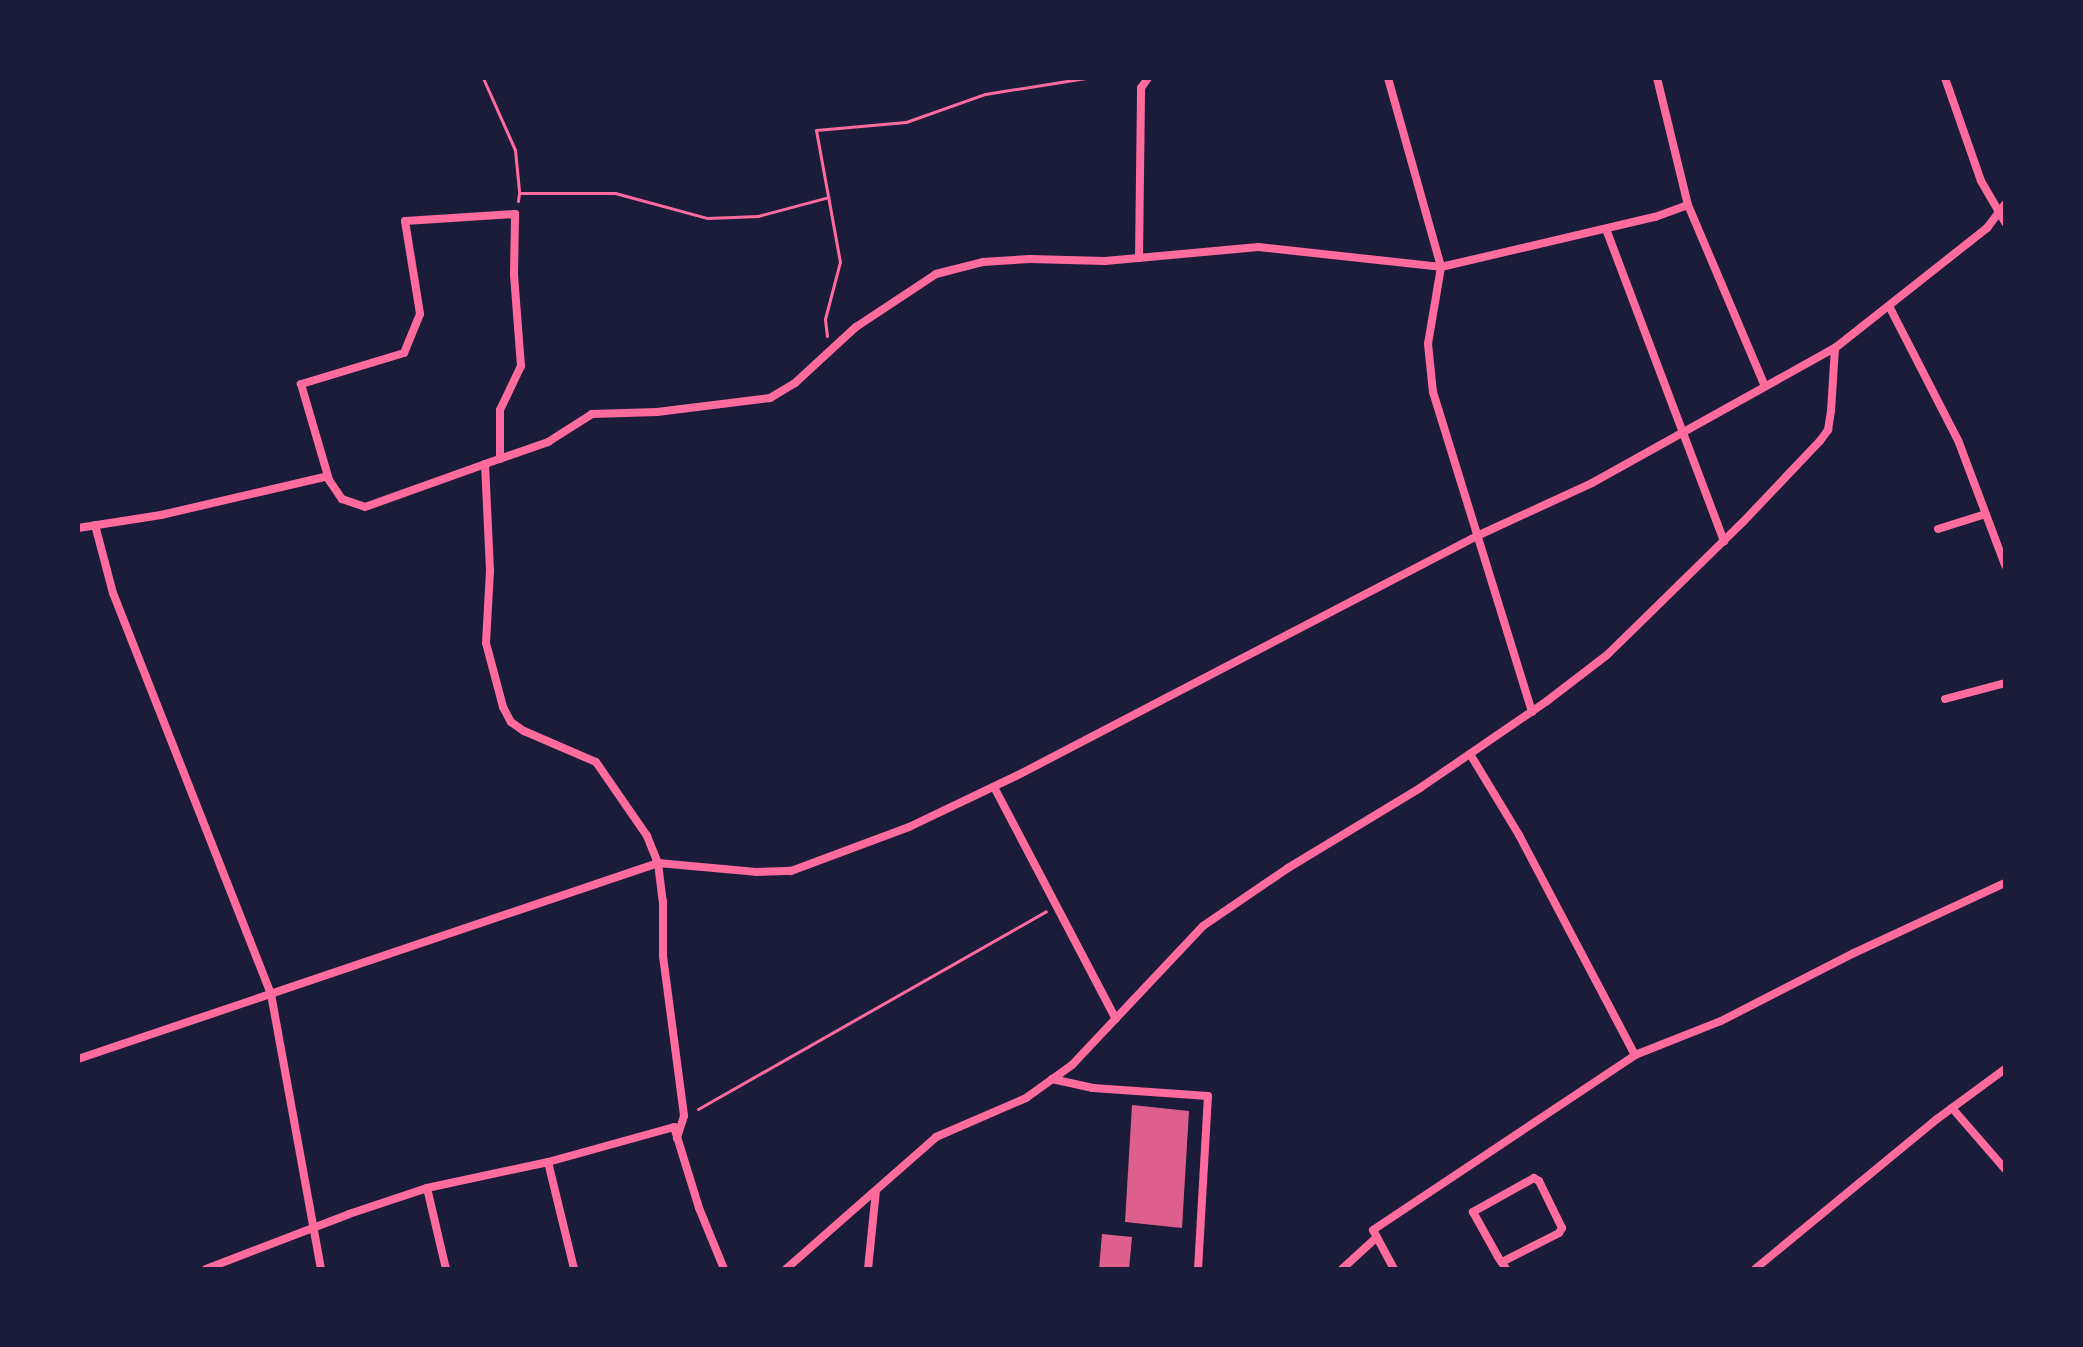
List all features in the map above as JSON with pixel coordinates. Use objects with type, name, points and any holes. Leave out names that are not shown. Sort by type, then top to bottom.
[{"type":"street","points":[[1139,258],[1141,88],[1148,78]]},
{"type":"street","points":[[1388,78],[1441,267],[1428,344],[1433,392],[1532,712]]},
{"type":"street","points":[[1657,78],[1688,205],[1765,386]]},
{"type":"street","points":[[1945,78],[1981,181],[1996,212],[2005,222]]},
{"type":"street","points":[[78,1059],[658,863],[756,872],[791,871],[909,827],[994,787],[1477,536],[1592,483],[1835,348],[1987,228],[2005,204]]},
{"type":"street","points":[[500,459],[500,410],[521,366],[514,274],[515,214],[405,221],[420,314],[404,353],[301,384],[328,476],[342,499],[365,507],[548,442],[592,414],[657,412],[770,398],[795,383],[856,327],[936,274],[983,262],[1139,258],[1271,247],[1441,267],[1606,229],[1688,205]]},
{"type":"street","points":[[1606,229],[1724,541]]},
{"type":"street","points":[[1889,306],[1958,440],[2005,565]]},
{"type":"street","points":[[786,1269],[936,1137],[1026,1098],[1072,1065],[1203,926],[1470,754],[1607,655],[1724,541],[1828,430],[1835,348]]},
{"type":"street","points":[[485,464],[490,571],[486,643],[503,707],[511,722],[524,731],[596,762],[647,836],[658,863],[663,901],[663,956],[684,1116],[677,1138]]},
{"type":"street","points":[[78,528],[161,515],[328,476]]},
{"type":"street","points":[[1938,529],[1986,514]]},
{"type":"street","points":[[95,525],[113,593],[271,994],[321,1269]]},
{"type":"street","points":[[1945,699],[2005,683]]},
{"type":"street","points":[[1470,754],[1519,835],[1635,1055]]},
{"type":"street","points":[[994,787],[1116,1019]]},
{"type":"street","points":[[1394,1269],[1373,1230],[1635,1055],[1721,1021],[1854,953],[2005,883]]},
{"type":"street","points":[[1755,1269],[1952,1108],[2005,1069]]},
{"type":"street","points":[[1052,1079],[1093,1088],[1208,1096],[1198,1269]]},
{"type":"street","points":[[1952,1108],[2005,1169]]},
{"type":"street","points":[[206,1269],[427,1188],[548,1162],[674,1127],[699,1208],[724,1269]]},
{"type":"street","points":[[548,1162],[574,1269]]},
{"type":"street","points":[[1534,1178],[1539,1181],[1562,1228],[1559,1233],[1504,1266],[1473,1212],[1534,1178]]},
{"type":"street","points":[[427,1188],[446,1269]]},
{"type":"street","points":[[868,1269],[876,1189]]},
{"type":"street","points":[[1342,1269],[1376,1238]]},
{"type":"path","points":[[483,78],[515,150],[519,193],[515,214]]},
{"type":"path","points":[[829,352],[825,319],[840,262],[816,130],[906,122],[985,94],[1086,78]]},
{"type":"path","points":[[519,193],[615,193],[707,218],[758,216],[829,197]]},
{"type":"path","points":[[684,1116],[1056,905]]},
{"type":"building","points":[[1132,1105],[1189,1111],[1182,1228],[1125,1222]]},
{"type":"building","points":[[1102,1234],[1132,1237],[1129,1269],[1099,1269]]}]
